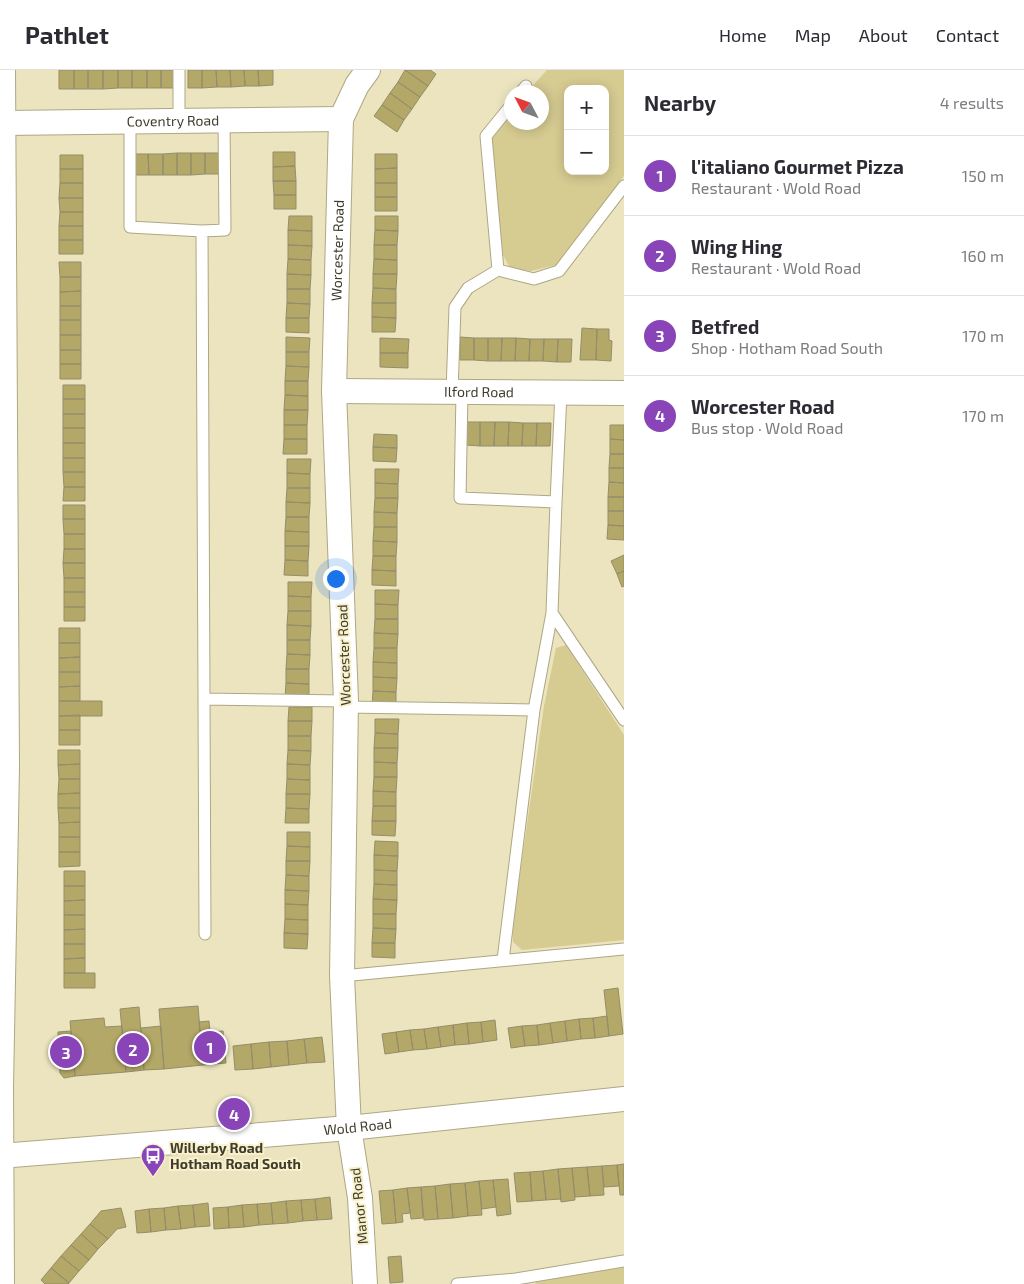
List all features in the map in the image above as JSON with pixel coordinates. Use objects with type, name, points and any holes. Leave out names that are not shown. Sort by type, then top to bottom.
[{"type":"street","points":[[2,1284],[1,1087],[7,767],[2,270],[3,70]]},
{"type":"street","name":"Worcester Road","points":[[349,1128],[342,976],[346,704],[334,391],[341,119],[357,85],[368,70]]},
{"type":"street","name":"Coventry Road","points":[[2,112],[130,122],[341,119]]},
{"type":"street","name":"Ilford Road","points":[[334,391],[624,393]]},
{"type":"street","name":"Wold Road","points":[[1,1156],[349,1128],[624,1099]]},
{"type":"street","name":"Manor Road","points":[[349,1128],[360,1198],[362,1283]]},
{"type":"lane","points":[[179,70],[179,121]]},
{"type":"lane","points":[[498,270],[486,136],[504,114]]},
{"type":"lane","points":[[130,122],[130,227],[202,231],[225,230],[224,120]]},
{"type":"lane","points":[[556,502],[460,498],[455,307],[468,288],[498,270],[534,279],[559,271],[624,186]]},
{"type":"lane","points":[[202,231],[205,934]]},
{"type":"lane","points":[[503,960],[534,710],[552,612],[561,393]]},
{"type":"lane","points":[[552,612],[624,720]]},
{"type":"lane","points":[[204,699],[534,710]]},
{"type":"lane","points":[[342,976],[624,949]]},
{"type":"lane","points":[[457,1284],[519,1282],[624,1261]]},
{"type":"shaded area","points":[[547,70],[624,70],[624,176],[556,265],[531,271],[510,268],[503,255],[490,139],[504,121],[504,130],[549,130],[549,85],[533,85]]},
{"type":"shaded area","points":[[566,645],[624,735],[624,940],[522,950],[513,942],[512,929],[544,706],[556,648]]},
{"type":"shaded area","points":[[624,1267],[624,1284],[535,1284],[537,1280]]},
{"type":"building","points":[[59,70],[74,70],[74,89],[59,89]]},
{"type":"building","points":[[74,70],[88,70],[88,89],[74,89]]},
{"type":"building","points":[[88,70],[103,70],[103,89],[88,89]]},
{"type":"building","points":[[103,70],[118,70],[118,88],[103,89]]},
{"type":"building","points":[[118,70],[132,70],[132,88],[118,88]]},
{"type":"building","points":[[132,70],[147,70],[147,88],[132,88]]},
{"type":"building","points":[[147,70],[161,70],[161,88],[147,88]]},
{"type":"building","points":[[161,70],[176,70],[176,88],[161,88]]},
{"type":"building","points":[[188,70],[202,70],[202,88],[188,88]]},
{"type":"building","points":[[202,70],[216,70],[217,87],[202,88]]},
{"type":"building","points":[[216,70],[230,70],[231,87],[217,87]]},
{"type":"building","points":[[230,70],[244,70],[245,86],[231,87]]},
{"type":"building","points":[[244,70],[258,70],[259,86],[245,86]]},
{"type":"building","points":[[258,70],[273,70],[273,85],[259,86]]},
{"type":"building","points":[[405,70],[430,70],[436,74],[428,86]]},
{"type":"building","points":[[405,70],[428,86],[420,97],[398,82]]},
{"type":"building","points":[[398,82],[420,97],[412,109],[390,93]]},
{"type":"building","points":[[390,93],[412,109],[404,120],[382,105]]},
{"type":"building","points":[[382,105],[404,120],[397,132],[374,116]]},
{"type":"building","points":[[273,152],[295,152],[295,166],[273,167]]},
{"type":"building","points":[[177,153],[191,153],[191,175],[177,175]]},
{"type":"building","points":[[177,153],[177,175],[163,175],[163,154]]},
{"type":"building","points":[[191,153],[205,153],[205,174],[191,175]]},
{"type":"building","points":[[205,153],[219,153],[220,174],[205,174]]},
{"type":"building","points":[[134,154],[148,154],[149,175],[134,175]]},
{"type":"building","points":[[148,154],[163,154],[163,175],[149,175]]},
{"type":"building","points":[[375,154],[397,154],[397,168],[375,169]]},
{"type":"building","points":[[60,155],[83,155],[83,169],[60,169]]},
{"type":"building","points":[[295,166],[296,181],[273,181],[273,167]]},
{"type":"building","points":[[397,168],[397,183],[375,183],[375,169]]},
{"type":"building","points":[[60,169],[83,169],[83,183],[60,183]]},
{"type":"building","points":[[273,181],[296,181],[296,195],[274,195]]},
{"type":"building","points":[[60,183],[83,183],[83,198],[59,198]]},
{"type":"building","points":[[375,183],[397,183],[397,197],[375,197]]},
{"type":"building","points":[[274,195],[296,195],[296,209],[274,209]]},
{"type":"building","points":[[375,197],[397,197],[397,211],[375,211]]},
{"type":"building","points":[[59,198],[83,198],[83,212],[60,212]]},
{"type":"building","points":[[60,212],[83,212],[83,226],[59,226]]},
{"type":"building","points":[[289,216],[312,216],[312,231],[288,230]]},
{"type":"building","points":[[375,216],[398,216],[398,231],[375,230]]},
{"type":"building","points":[[59,226],[83,226],[83,240],[59,240]]},
{"type":"building","points":[[288,230],[312,231],[312,246],[288,245]]},
{"type":"building","points":[[375,230],[398,231],[397,245],[374,245]]},
{"type":"building","points":[[59,240],[83,240],[83,254],[59,254]]},
{"type":"building","points":[[288,245],[312,246],[311,260],[288,259]]},
{"type":"building","points":[[374,245],[397,245],[397,260],[374,259]]},
{"type":"building","points":[[288,259],[311,260],[311,275],[287,274]]},
{"type":"building","points":[[374,259],[397,260],[397,274],[373,274]]},
{"type":"building","points":[[59,262],[81,262],[81,277],[60,277]]},
{"type":"building","points":[[287,274],[311,275],[310,289],[287,289]]},
{"type":"building","points":[[373,274],[397,274],[396,289],[373,288]]},
{"type":"building","points":[[60,277],[81,277],[81,291],[60,292]]},
{"type":"building","points":[[373,288],[396,289],[396,303],[372,303]]},
{"type":"building","points":[[287,289],[310,289],[310,304],[287,303]]},
{"type":"building","points":[[81,291],[81,306],[60,306],[60,292]]},
{"type":"building","points":[[287,303],[310,304],[309,318],[286,318]]},
{"type":"building","points":[[372,303],[396,303],[396,318],[372,317]]},
{"type":"building","points":[[60,306],[81,306],[81,320],[60,320]]},
{"type":"building","points":[[372,317],[396,318],[395,332],[372,332]]},
{"type":"building","points":[[286,318],[309,318],[309,333],[286,332]]},
{"type":"building","points":[[60,320],[81,320],[81,335],[60,335]]},
{"type":"building","points":[[582,328],[597,329],[596,360],[580,360]]},
{"type":"building","points":[[597,329],[609,329],[609,340],[612,341],[611,361],[596,360]]},
{"type":"building","points":[[60,335],[81,335],[81,350],[60,350]]},
{"type":"building","points":[[286,337],[310,338],[309,352],[286,352]]},
{"type":"building","points":[[460,337],[474,338],[474,360],[460,360]]},
{"type":"building","points":[[380,338],[409,339],[408,353],[380,353]]},
{"type":"building","points":[[474,338],[488,338],[488,361],[474,360]]},
{"type":"building","points":[[488,338],[502,338],[501,361],[488,361]]},
{"type":"building","points":[[502,338],[516,338],[515,361],[501,361]]},
{"type":"building","points":[[516,338],[530,339],[529,361],[515,361]]},
{"type":"building","points":[[530,339],[544,339],[543,361],[529,361]]},
{"type":"building","points":[[544,339],[558,339],[557,362],[543,361]]},
{"type":"building","points":[[558,339],[572,339],[571,362],[557,362]]},
{"type":"building","points":[[60,350],[81,350],[81,364],[60,364]]},
{"type":"building","points":[[286,352],[309,352],[309,367],[286,366]]},
{"type":"building","points":[[380,353],[408,353],[408,368],[380,367]]},
{"type":"building","points":[[60,364],[81,364],[81,379],[60,379]]},
{"type":"building","points":[[286,366],[309,367],[308,381],[285,381]]},
{"type":"building","points":[[285,381],[308,381],[308,396],[285,395]]},
{"type":"building","points":[[63,385],[85,385],[85,399],[63,399]]},
{"type":"building","points":[[285,395],[308,396],[308,410],[284,410]]},
{"type":"building","points":[[63,399],[85,399],[85,414],[63,414]]},
{"type":"building","points":[[284,410],[308,410],[307,425],[284,425]]},
{"type":"building","points":[[63,414],[85,414],[85,428],[63,428]]},
{"type":"building","points":[[466,422],[480,422],[480,446],[466,445]]},
{"type":"building","points":[[480,422],[495,422],[494,446],[480,446]]},
{"type":"building","points":[[495,422],[509,422],[508,446],[494,446]]},
{"type":"building","points":[[509,422],[523,423],[522,446],[508,446]]},
{"type":"building","points":[[523,423],[537,423],[536,446],[522,446]]},
{"type":"building","points":[[537,423],[551,423],[550,446],[536,446]]},
{"type":"building","points":[[284,425],[307,425],[307,439],[284,439]]},
{"type":"building","points":[[610,425],[624,425],[624,440],[610,439]]},
{"type":"building","points":[[63,428],[85,428],[85,443],[63,443]]},
{"type":"building","points":[[374,434],[397,435],[397,448],[373,447]]},
{"type":"building","points":[[284,439],[307,439],[307,454],[283,454]]},
{"type":"building","points":[[610,439],[624,440],[624,454],[610,454]]},
{"type":"building","points":[[63,443],[85,443],[85,458],[63,458]]},
{"type":"building","points":[[373,447],[397,448],[396,462],[373,461]]},
{"type":"building","points":[[610,454],[624,454],[624,468],[609,468]]},
{"type":"building","points":[[63,458],[85,458],[85,472],[63,472]]},
{"type":"building","points":[[287,459],[311,459],[310,474],[287,473]]},
{"type":"building","points":[[609,468],[624,468],[624,483],[609,482]]},
{"type":"building","points":[[375,469],[399,469],[398,484],[375,483]]},
{"type":"building","points":[[63,472],[85,472],[85,487],[64,487]]},
{"type":"building","points":[[287,473],[310,474],[310,488],[287,488]]},
{"type":"building","points":[[609,482],[624,483],[624,497],[608,497]]},
{"type":"building","points":[[375,483],[398,484],[398,498],[375,498]]},
{"type":"building","points":[[64,487],[85,487],[85,501],[63,501]]},
{"type":"building","points":[[287,488],[310,488],[310,503],[286,502]]},
{"type":"building","points":[[608,497],[624,497],[624,511],[608,511]]},
{"type":"building","points":[[375,498],[398,498],[397,513],[374,512]]},
{"type":"building","points":[[286,502],[310,503],[309,517],[286,517]]},
{"type":"building","points":[[63,505],[85,505],[85,519],[63,519]]},
{"type":"building","points":[[608,511],[624,511],[624,526],[608,525]]},
{"type":"building","points":[[374,512],[397,513],[397,527],[374,527]]},
{"type":"building","points":[[286,517],[309,517],[309,532],[285,531]]},
{"type":"building","points":[[63,519],[85,519],[85,534],[64,534]]},
{"type":"building","points":[[608,525],[624,526],[624,540],[607,539]]},
{"type":"building","points":[[374,527],[397,527],[397,542],[373,541]]},
{"type":"building","points":[[285,531],[309,532],[309,546],[285,546]]},
{"type":"building","points":[[64,534],[85,534],[85,549],[64,549]]},
{"type":"building","points":[[373,541],[397,542],[396,556],[373,556]]},
{"type":"building","points":[[285,546],[309,546],[308,561],[285,560]]},
{"type":"building","points":[[64,549],[85,549],[85,563],[63,563]]},
{"type":"building","points":[[624,555],[624,571],[617,574],[611,561]]},
{"type":"building","points":[[373,556],[396,556],[396,571],[372,570]]},
{"type":"building","points":[[285,560],[308,561],[308,576],[284,575]]},
{"type":"building","points":[[63,563],[85,563],[85,578],[64,578]]},
{"type":"building","points":[[372,570],[396,571],[396,586],[372,585]]},
{"type":"building","points":[[624,571],[624,586],[622,587],[617,574]]},
{"type":"building","points":[[64,578],[85,578],[85,592],[64,592]]},
{"type":"building","points":[[288,582],[312,582],[311,597],[288,596]]},
{"type":"building","points":[[375,590],[399,590],[398,605],[375,604]]},
{"type":"building","points":[[64,592],[85,592],[85,607],[64,607]]},
{"type":"building","points":[[288,596],[311,597],[311,611],[288,611]]},
{"type":"building","points":[[375,604],[398,605],[398,619],[375,619]]},
{"type":"building","points":[[64,607],[85,607],[85,621],[64,621]]},
{"type":"building","points":[[288,611],[311,611],[311,626],[287,625]]},
{"type":"building","points":[[375,619],[398,619],[398,634],[374,633]]},
{"type":"building","points":[[287,625],[311,626],[310,640],[287,640]]},
{"type":"building","points":[[59,628],[80,628],[80,643],[59,643]]},
{"type":"building","points":[[374,633],[398,634],[397,648],[374,648]]},
{"type":"building","points":[[287,640],[310,640],[310,655],[287,654]]},
{"type":"building","points":[[59,643],[80,643],[80,657],[59,658]]},
{"type":"building","points":[[374,648],[397,648],[397,663],[373,662]]},
{"type":"building","points":[[287,654],[310,655],[309,669],[286,669]]},
{"type":"building","points":[[80,657],[80,672],[59,672],[59,658]]},
{"type":"building","points":[[373,662],[397,663],[397,678],[373,677]]},
{"type":"building","points":[[286,669],[309,669],[309,684],[286,683]]},
{"type":"building","points":[[59,672],[80,672],[80,686],[59,687]]},
{"type":"building","points":[[373,677],[397,678],[396,692],[373,691]]},
{"type":"building","points":[[286,683],[309,684],[309,699],[285,698]]},
{"type":"building","points":[[80,686],[80,701],[59,701],[59,687]]},
{"type":"building","points":[[373,691],[396,692],[396,707],[372,706]]},
{"type":"building","points":[[59,701],[102,701],[102,716],[59,716]]},
{"type":"building","points":[[289,707],[312,707],[312,721],[288,721]]},
{"type":"building","points":[[80,715],[80,730],[59,730],[59,716]]},
{"type":"building","points":[[375,719],[399,719],[398,734],[375,733]]},
{"type":"building","points":[[288,721],[312,721],[311,736],[288,736]]},
{"type":"building","points":[[59,730],[80,730],[80,745],[59,745]]},
{"type":"building","points":[[375,733],[398,734],[398,748],[374,748]]},
{"type":"building","points":[[288,736],[311,736],[311,751],[288,750]]},
{"type":"building","points":[[374,748],[398,748],[397,763],[374,762]]},
{"type":"building","points":[[58,750],[80,750],[80,764],[58,765]]},
{"type":"building","points":[[288,750],[311,751],[310,765],[287,764]]},
{"type":"building","points":[[374,762],[397,763],[397,777],[374,777]]},
{"type":"building","points":[[80,764],[80,779],[59,779],[58,765]]},
{"type":"building","points":[[287,764],[310,765],[310,780],[287,779]]},
{"type":"building","points":[[374,777],[397,777],[396,792],[373,791]]},
{"type":"building","points":[[59,779],[80,779],[80,793],[58,794]]},
{"type":"building","points":[[287,779],[310,780],[310,794],[286,794]]},
{"type":"building","points":[[373,791],[396,792],[396,806],[373,806]]},
{"type":"building","points":[[80,793],[80,808],[58,808],[58,794]]},
{"type":"building","points":[[286,794],[310,794],[309,809],[286,808]]},
{"type":"building","points":[[373,806],[396,806],[396,821],[372,821]]},
{"type":"building","points":[[58,808],[80,808],[80,822],[59,823]]},
{"type":"building","points":[[286,808],[309,809],[309,823],[285,823]]},
{"type":"building","points":[[372,821],[396,821],[395,836],[372,835]]},
{"type":"building","points":[[80,822],[80,837],[59,837],[59,823]]},
{"type":"building","points":[[287,832],[310,832],[310,847],[287,846]]},
{"type":"building","points":[[59,837],[80,837],[80,852],[59,852]]},
{"type":"building","points":[[375,841],[398,842],[398,856],[374,855]]},
{"type":"building","points":[[287,846],[310,847],[310,861],[286,861]]},
{"type":"building","points":[[59,852],[80,852],[80,866],[59,867]]},
{"type":"building","points":[[374,855],[398,856],[397,871],[374,870]]},
{"type":"building","points":[[286,861],[310,861],[309,876],[286,875]]},
{"type":"building","points":[[374,870],[397,871],[397,885],[374,884]]},
{"type":"building","points":[[64,871],[85,871],[85,886],[64,886]]},
{"type":"building","points":[[286,875],[309,876],[309,891],[285,890]]},
{"type":"building","points":[[374,884],[397,885],[397,900],[373,899]]},
{"type":"building","points":[[64,886],[85,886],[85,900],[64,901]]},
{"type":"building","points":[[285,890],[309,891],[308,905],[285,904]]},
{"type":"building","points":[[373,899],[397,900],[396,914],[373,914]]},
{"type":"building","points":[[85,900],[85,915],[64,915],[64,901]]},
{"type":"building","points":[[285,904],[308,905],[308,920],[285,919]]},
{"type":"building","points":[[373,914],[396,914],[396,929],[373,928]]},
{"type":"building","points":[[64,915],[85,915],[85,929],[64,930]]},
{"type":"building","points":[[285,919],[308,920],[308,934],[284,933]]},
{"type":"building","points":[[373,928],[396,929],[395,943],[372,943]]},
{"type":"building","points":[[85,929],[85,944],[64,944],[64,930]]},
{"type":"building","points":[[284,933],[308,934],[307,949],[284,948]]},
{"type":"building","points":[[372,943],[395,943],[395,958],[372,957]]},
{"type":"building","points":[[64,944],[85,944],[85,958],[64,959]]},
{"type":"building","points":[[85,958],[85,973],[64,973],[64,959]]},
{"type":"building","points":[[64,973],[95,973],[95,988],[64,988]]},
{"type":"building","points":[[618,988],[623,1034],[609,1036],[604,990]]},
{"type":"building","points":[[198,1006],[203,1065],[164,1069],[159,1009]]},
{"type":"building","points":[[139,1007],[144,1070],[126,1072],[120,1009]]},
{"type":"building","points":[[607,1016],[609,1036],[595,1038],[593,1018]]},
{"type":"building","points":[[104,1018],[105,1027],[122,1026],[126,1072],[75,1076],[70,1021]]},
{"type":"building","points":[[593,1018],[595,1038],[581,1039],[579,1019]]},
{"type":"building","points":[[579,1019],[581,1039],[567,1041],[565,1021]]},
{"type":"building","points":[[495,1020],[497,1040],[483,1042],[481,1022]]},
{"type":"building","points":[[209,1021],[210,1032],[223,1031],[226,1063],[203,1065],[199,1022]]},
{"type":"building","points":[[565,1021],[567,1041],[553,1043],[550,1023]]},
{"type":"building","points":[[481,1022],[483,1042],[469,1044],[467,1023]]},
{"type":"building","points":[[467,1023],[469,1044],[455,1045],[453,1025]]},
{"type":"building","points":[[550,1023],[553,1043],[539,1045],[537,1025]]},
{"type":"building","points":[[453,1025],[455,1045],[441,1047],[438,1027]]},
{"type":"building","points":[[537,1025],[539,1045],[525,1046],[522,1026]]},
{"type":"building","points":[[161,1026],[164,1069],[144,1070],[141,1028]]},
{"type":"building","points":[[522,1026],[525,1046],[511,1048],[508,1028]]},
{"type":"building","points":[[438,1027],[441,1047],[427,1049],[424,1029]]},
{"type":"building","points":[[424,1029],[427,1049],[413,1050],[410,1030]]},
{"type":"building","points":[[410,1030],[413,1050],[399,1052],[396,1032]]},
{"type":"building","points":[[71,1031],[75,1076],[64,1078],[60,1073],[58,1032]]},
{"type":"building","points":[[396,1032],[399,1052],[385,1054],[382,1034]]},
{"type":"building","points":[[322,1037],[325,1062],[307,1063],[304,1039]]},
{"type":"building","points":[[304,1039],[307,1063],[289,1065],[287,1041]]},
{"type":"building","points":[[287,1041],[289,1065],[271,1067],[269,1042]]},
{"type":"building","points":[[269,1042],[271,1067],[253,1069],[251,1044]]},
{"type":"building","points":[[251,1044],[253,1069],[235,1070],[233,1046]]},
{"type":"building","points":[[624,1164],[624,1195],[620,1195],[617,1165]]},
{"type":"building","points":[[617,1165],[619,1186],[604,1187],[602,1166]]},
{"type":"building","points":[[602,1166],[604,1195],[590,1196],[587,1167]]},
{"type":"building","points":[[587,1167],[590,1196],[575,1197],[572,1168]]},
{"type":"building","points":[[572,1168],[575,1200],[561,1202],[558,1169]]},
{"type":"building","points":[[558,1169],[561,1199],[546,1200],[543,1171]]},
{"type":"building","points":[[543,1171],[546,1200],[532,1201],[530,1172]]},
{"type":"building","points":[[530,1172],[532,1201],[517,1202],[514,1173]]},
{"type":"building","points":[[508,1179],[511,1214],[497,1216],[493,1180]]},
{"type":"building","points":[[493,1180],[496,1207],[482,1209],[479,1181]]},
{"type":"building","points":[[479,1181],[482,1215],[468,1216],[465,1183]]},
{"type":"building","points":[[465,1183],[468,1216],[453,1218],[450,1184]]},
{"type":"building","points":[[450,1184],[453,1218],[438,1219],[435,1186]]},
{"type":"building","points":[[435,1186],[438,1219],[424,1220],[421,1187]]},
{"type":"building","points":[[421,1187],[423,1218],[411,1219],[407,1188]]},
{"type":"building","points":[[407,1188],[410,1213],[402,1214],[403,1222],[396,1223],[393,1190]]},
{"type":"building","points":[[393,1190],[396,1223],[382,1224],[379,1191]]},
{"type":"building","points":[[330,1197],[332,1219],[317,1220],[315,1199]]},
{"type":"building","points":[[315,1199],[317,1220],[303,1221],[301,1200]]},
{"type":"building","points":[[301,1200],[303,1221],[288,1223],[286,1201]]},
{"type":"building","points":[[286,1201],[288,1223],[273,1224],[271,1203]]},
{"type":"building","points":[[208,1203],[210,1226],[195,1227],[193,1205]]},
{"type":"building","points":[[271,1203],[273,1224],[259,1225],[257,1204]]},
{"type":"building","points":[[257,1204],[259,1225],[244,1227],[242,1205]]},
{"type":"building","points":[[193,1205],[195,1227],[181,1229],[178,1206]]},
{"type":"building","points":[[242,1205],[244,1227],[229,1228],[228,1207]]},
{"type":"building","points":[[178,1206],[181,1229],[166,1230],[164,1208]]},
{"type":"building","points":[[228,1207],[229,1228],[214,1229],[213,1208]]},
{"type":"building","points":[[121,1208],[126,1227],[117,1229],[108,1239],[90,1224],[101,1211]]},
{"type":"building","points":[[164,1208],[166,1230],[151,1232],[149,1209]]},
{"type":"building","points":[[149,1209],[151,1232],[137,1233],[135,1211]]},
{"type":"building","points":[[90,1224],[108,1239],[98,1249],[81,1234]]},
{"type":"building","points":[[81,1234],[98,1249],[89,1260],[71,1245]]},
{"type":"building","points":[[71,1245],[89,1260],[79,1271],[61,1256]]},
{"type":"building","points":[[61,1256],[79,1271],[69,1283],[51,1268]]},
{"type":"building","points":[[401,1256],[403,1282],[390,1283],[388,1257]]},
{"type":"building","points":[[51,1268],[69,1283],[45,1284],[41,1280]]},
{"type":"place","name":"l'italiano Gourmet Pizza","points":[[210,1047]]},
{"type":"place","name":"Wing Hing","points":[[133,1049]]},
{"type":"place","name":"Betfred","points":[[66,1052]]},
{"type":"place","name":"Worcester Road","points":[[234,1114]]},
{"type":"place","name":"Willerby Road Hotham Road South","points":[[153,1177]]}]
